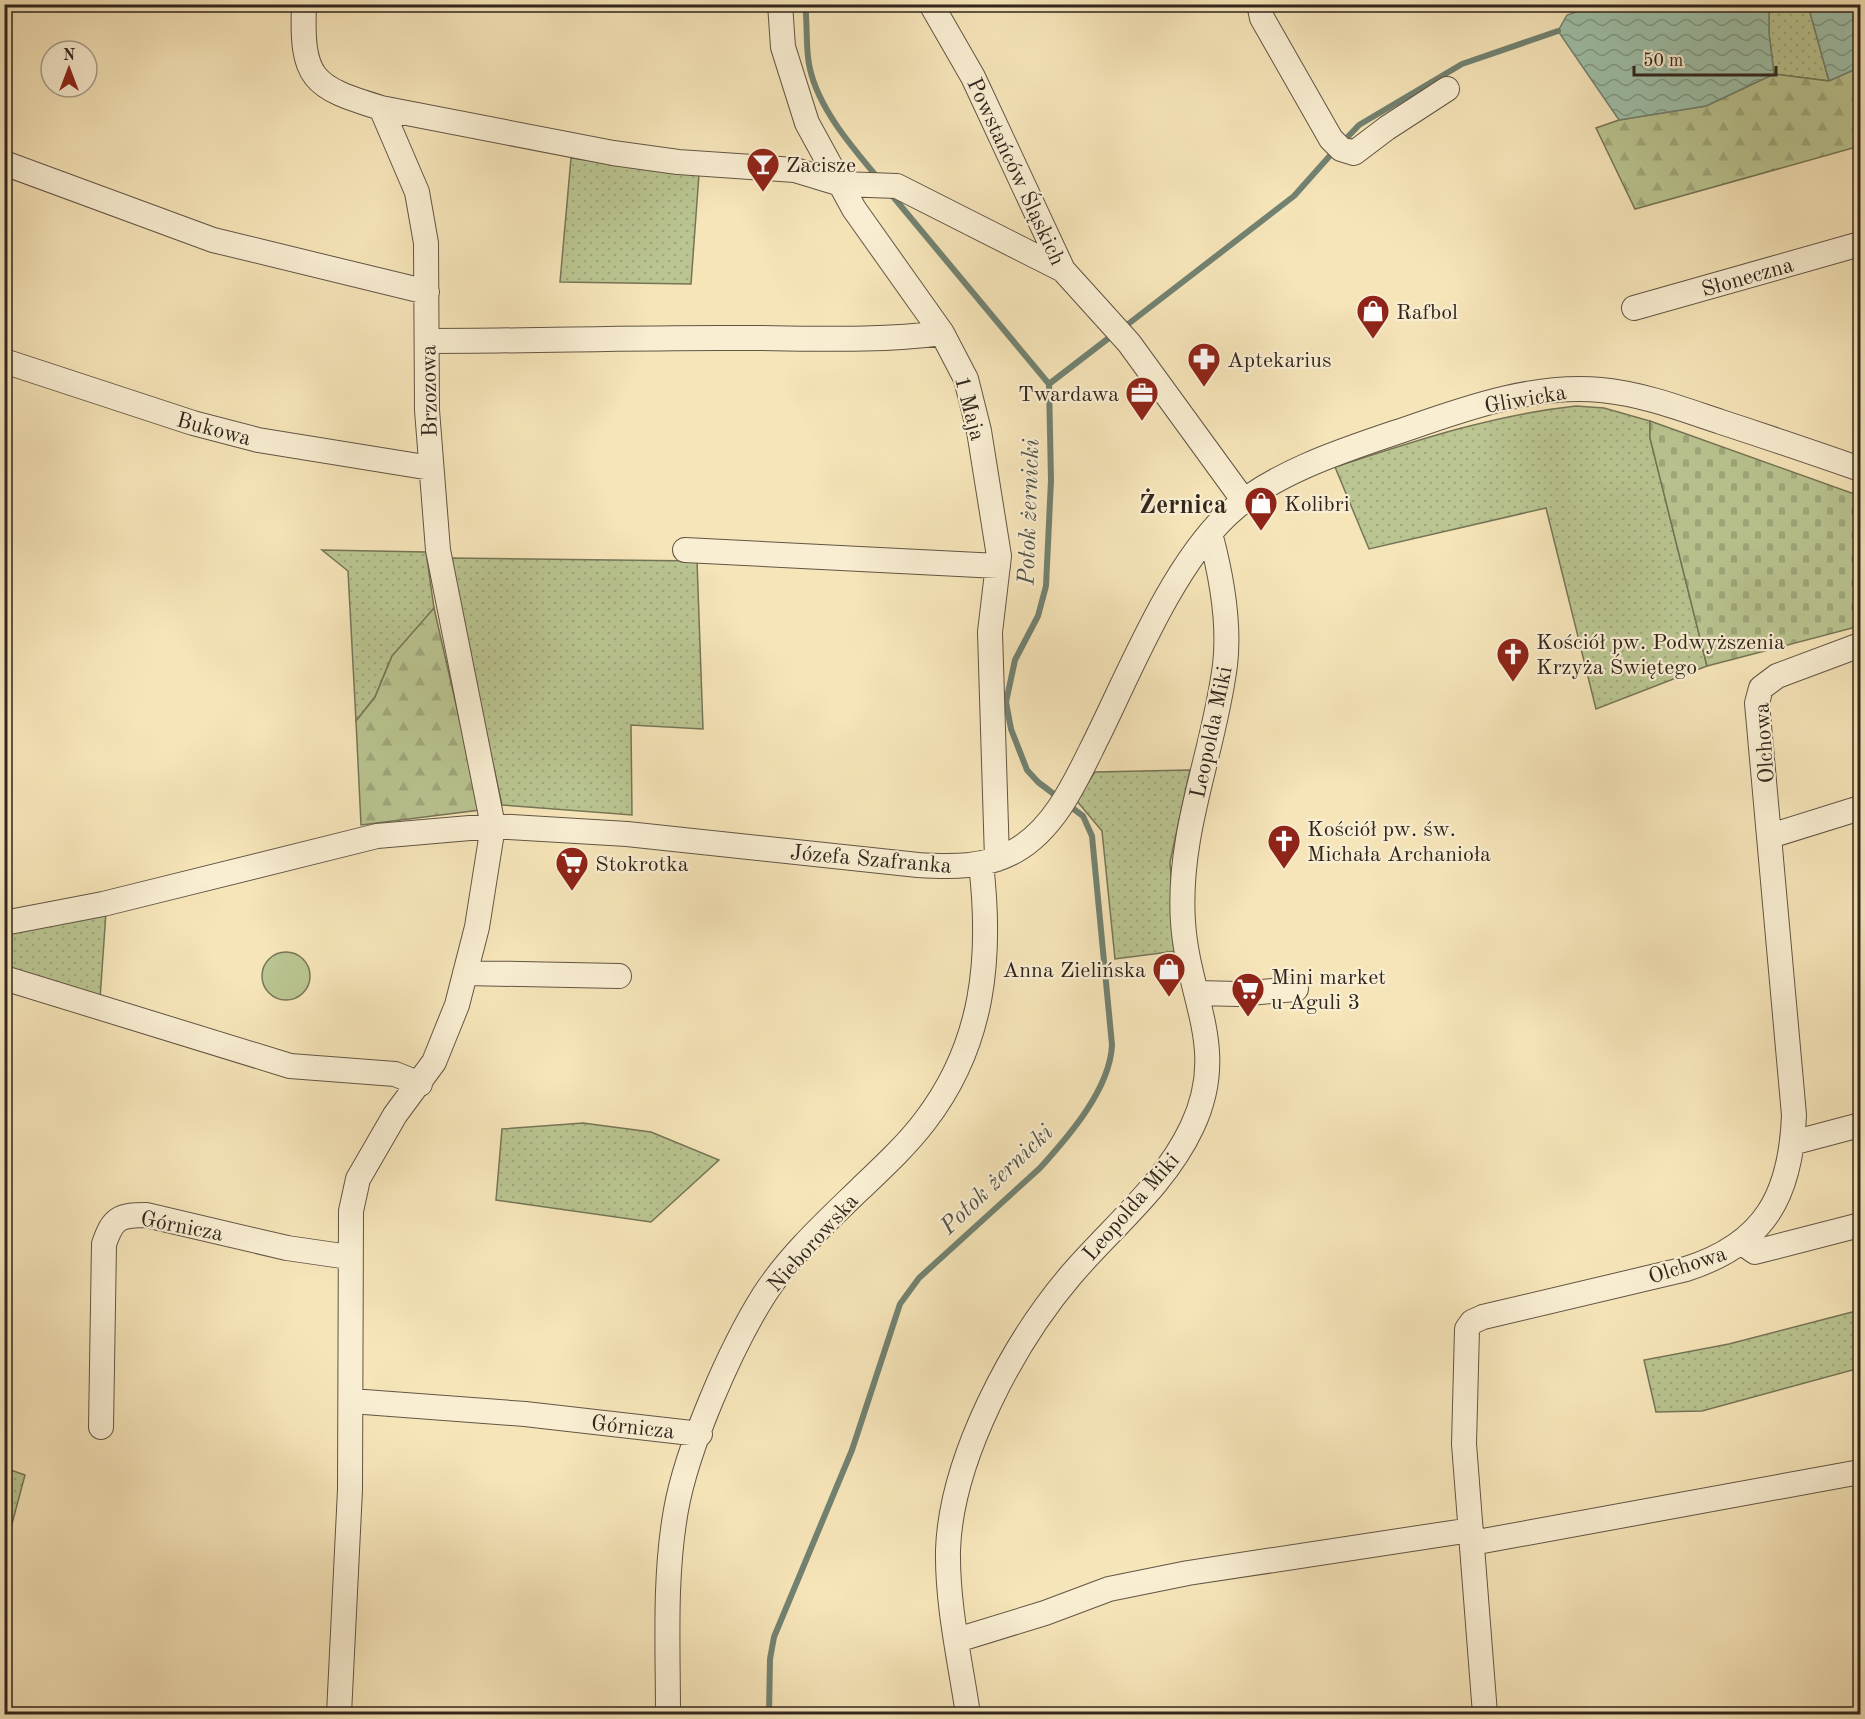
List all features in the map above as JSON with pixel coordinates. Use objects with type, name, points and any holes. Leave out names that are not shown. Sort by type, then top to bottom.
[{"type":"street","points":[[303,4],[303,36],[310,72],[326,88],[344,97],[381,108],[624,154],[678,162],[795,170],[841,184],[897,186],[1063,270]]},
{"type":"street","name":"1 Maja","points":[[780,4],[783,47],[807,123],[854,209],[942,333],[966,380],[979,430],[998,566],[990,632],[989,861]]},
{"type":"street","name":"Powstańców Śląskich","points":[[931,4],[973,76],[1063,270],[1130,343],[1244,501]]},
{"type":"street","points":[[1259,4],[1262,18],[1336,144],[1354,153],[1387,128],[1447,89]]},
{"type":"street","name":"Brzozowa","points":[[381,108],[417,192],[426,243],[431,468],[438,550],[493,826]]},
{"type":"street","points":[[4,163],[213,240],[427,292]]},
{"type":"street","name":"Słoneczna","points":[[1634,308],[1860,244]]},
{"type":"street","points":[[427,341],[718,338],[843,340],[895,339],[942,333]]},
{"type":"street","name":"Bukowa","points":[[4,361],[129,403],[248,437],[431,468]]},
{"type":"street","name":"Gliwicka","points":[[1209,533],[1244,501],[1270,484],[1332,456],[1448,414],[1513,398],[1578,389],[1618,393],[1653,400],[1860,469]]},
{"type":"street","name":"Józefa Szafranka","points":[[4,923],[103,904],[377,836],[493,826],[627,834],[927,866],[989,861],[1029,841],[1044,829],[1056,812],[1167,599],[1209,533]]},
{"type":"street","name":"Leopolda Miki","points":[[968,1714],[948,1553],[950,1523],[977,1435],[1001,1383],[1039,1318],[1072,1274],[1157,1180],[1191,1129],[1209,1074],[1206,1035],[1184,937],[1182,880],[1188,838],[1226,655],[1220,575],[1209,533]]},
{"type":"street","points":[[685,550],[998,566]]},
{"type":"street","name":"Olchowa","points":[[1485,1714],[1463,1413],[1467,1329],[1472,1322],[1493,1314],[1686,1269],[1715,1259],[1742,1243],[1765,1218],[1787,1173],[1792,1143],[1793,1100],[1756,703],[1761,688],[1777,676],[1860,645]]},
{"type":"street","points":[[1770,836],[1860,808]]},
{"type":"street","points":[[339,1714],[348,1550],[351,1211],[358,1179],[396,1115],[434,1062],[458,1005],[477,927],[493,826]]},
{"type":"street","name":"Nieborowska","points":[[668,1714],[669,1610],[673,1534],[681,1489],[700,1434],[725,1370],[769,1287],[833,1216],[912,1136],[953,1080],[972,1036],[982,988],[989,861]]},
{"type":"street","points":[[465,973],[619,976]]},
{"type":"street","points":[[4,978],[290,1066],[396,1074],[420,1084]]},
{"type":"street","points":[[1197,993],[1238,994],[1296,989]]},
{"type":"street","points":[[1792,1143],[1860,1125]]},
{"type":"street","name":"Górnicza","points":[[101,1427],[104,1244],[111,1225],[125,1215],[146,1215],[287,1248],[349,1257]]},
{"type":"street","points":[[1742,1243],[1755,1252],[1860,1225]]},
{"type":"street","name":"Górnicza","points":[[351,1401],[525,1414],[700,1434]]},
{"type":"street","points":[[957,1640],[1045,1613],[1109,1589],[1188,1573],[1471,1537],[1860,1472]]},
{"type":"green space","points":[[1769,5],[1808,5],[1829,81],[1774,74],[1769,33]]},
{"type":"green space","points":[[1860,67],[1860,146],[1635,209],[1596,128],[1619,120],[1706,106],[1774,74],[1829,81]]},
{"type":"green space","points":[[571,158],[699,174],[691,284],[560,282]]},
{"type":"green space","points":[[1576,406],[1604,408],[1650,421],[1650,438],[1707,666],[1596,709],[1546,508],[1369,549],[1335,467],[1484,422]]},
{"type":"green space","points":[[1650,421],[1860,496],[1860,626],[1707,666],[1650,438]]},
{"type":"green space","points":[[322,550],[426,552],[434,608],[389,663],[375,697],[356,721],[348,571]]},
{"type":"green space","points":[[448,558],[697,561],[703,729],[631,725],[632,815],[502,805]]},
{"type":"green space","points":[[434,608],[480,810],[361,825],[356,721],[375,697],[392,656]]},
{"type":"green space","points":[[1190,770],[1170,862],[1176,951],[1115,959],[1102,831],[1076,800],[1095,772]]},
{"type":"green space","points":[[106,912],[100,999],[5,970],[4,923]]},
{"type":"green space","points":[[286,952],[303,959],[310,976],[303,993],[286,1000],[269,993],[262,976],[269,959]]},
{"type":"green space","points":[[583,1123],[651,1132],[719,1160],[651,1222],[496,1200],[502,1129]]},
{"type":"green space","points":[[1860,1310],[1860,1368],[1702,1411],[1656,1412],[1644,1360],[1729,1344]]},
{"type":"green space","points":[[4,1468],[25,1475],[5,1550]]},
{"type":"water","points":[[1596,5],[1769,5],[1769,33],[1774,74],[1706,106],[1619,120],[1558,31],[1567,15]]},
{"type":"water","points":[[1808,5],[1860,5],[1860,67],[1829,81]]},
{"type":"waterway","name":"Potok żernicki","points":[[805,4],[808,53],[814,84],[838,127],[878,178]]},
{"type":"waterway","points":[[1342,143],[1359,125],[1462,64],[1558,31]]},
{"type":"waterway","points":[[1123,328],[1294,196],[1335,150]]},
{"type":"waterway","name":"Potok żernicki","points":[[890,193],[1049,384],[1051,480],[1046,586],[1038,616],[1015,660],[1006,702],[1011,729],[1027,770],[1059,798]]},
{"type":"waterway","points":[[1049,384],[1114,334]]},
{"type":"waterway","name":"Potok żernicki","points":[[769,1714],[770,1659],[774,1637],[852,1450],[900,1304],[919,1278],[1040,1168],[1086,1111],[1096,1095],[1110,1062],[1112,1045],[1092,836],[1083,816],[1067,804]]},
{"type":"place","name":"Zacisze","points":[[763,193]]},
{"type":"place","name":"Rafbol","points":[[1373,340]]},
{"type":"place","name":"Aptekarius","points":[[1204,388]]},
{"type":"place","name":"Twardawa","points":[[1142,422]]},
{"type":"place","name":"Kolibri","points":[[1261,532]]},
{"type":"place","name":"Kościół pw. Podwyższenia Krzyża Świętego","points":[[1513,683]]},
{"type":"place","name":"Kościół pw. św. Michała Archanioła","points":[[1284,870]]},
{"type":"place","name":"Stokrotka","points":[[572,892]]},
{"type":"place","name":"Anna Zielińska","points":[[1169,998]]},
{"type":"place","name":"Mini market u Aguli 3","points":[[1248,1018]]},
{"type":"district","name":"Żernica","points":[[1183,504]]}]
